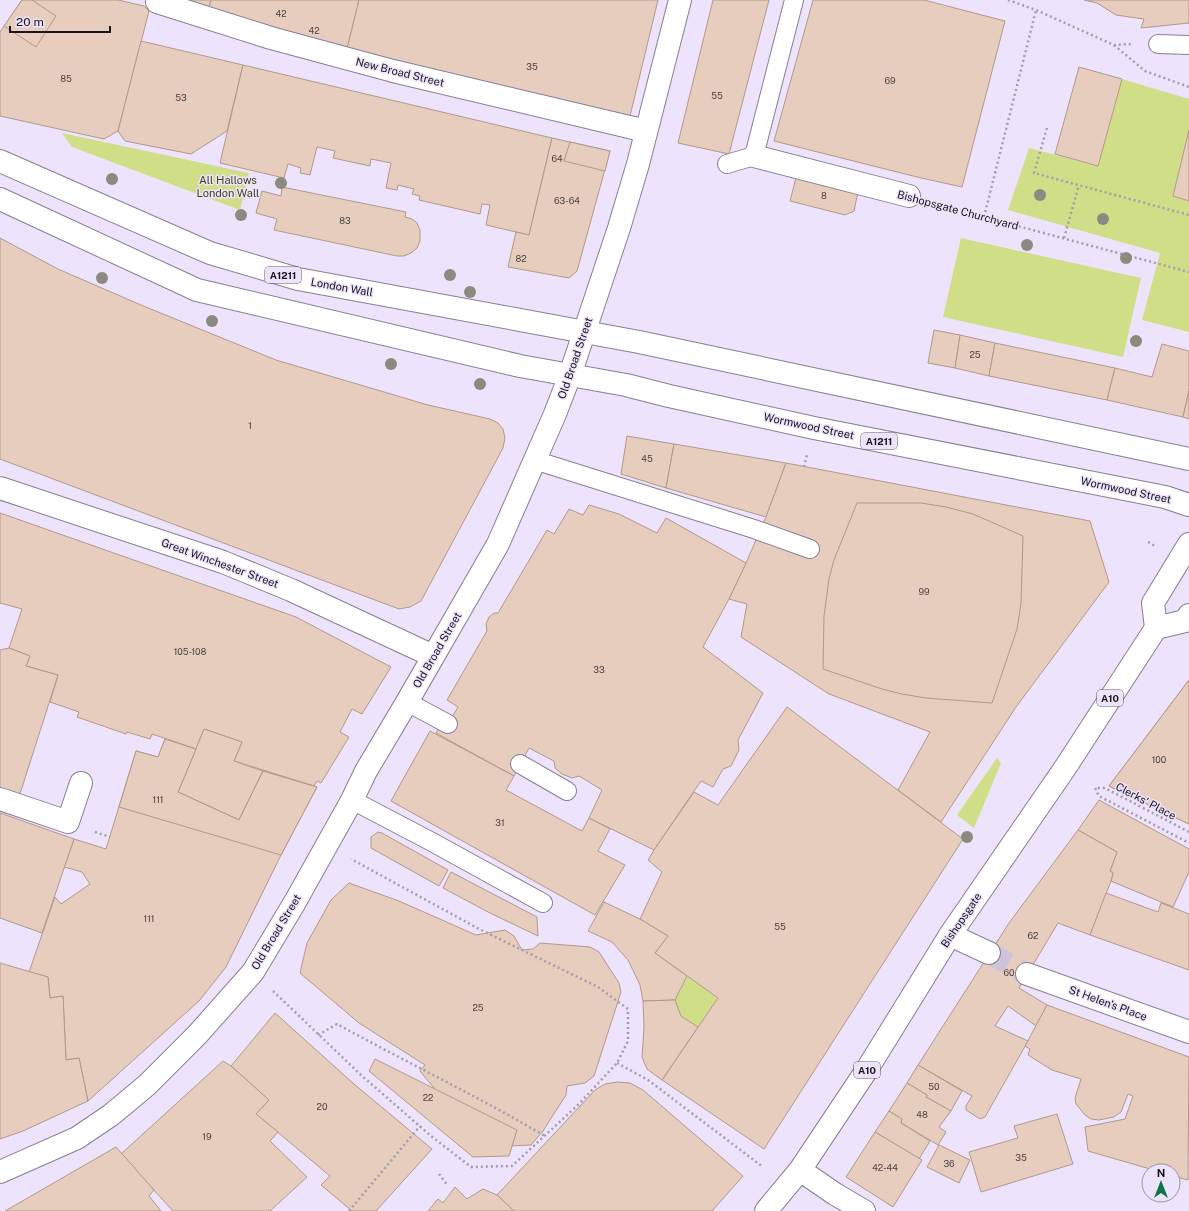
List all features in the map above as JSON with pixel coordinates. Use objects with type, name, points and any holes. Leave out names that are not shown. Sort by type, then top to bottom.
[{"type":"main road","name":"Old Broad Street","points":[[0,1172],[77,1138],[111,1115],[147,1085],[197,1035],[252,972],[327,845],[366,771],[498,544],[555,414],[570,375],[619,228],[680,0]]},
{"type":"main road","name":"New Broad Street","points":[[157,2],[271,38],[393,71],[646,131]]},
{"type":"main road","name":"Bishopsgate Churchyard","points":[[754,156],[909,196]]},
{"type":"main road","name":"London Wall","points":[[0,161],[210,253],[298,279],[584,332]]},
{"type":"main road","name":"A1211","points":[[0,199],[197,290],[520,366],[570,375]]},
{"type":"main road","name":"A1211","points":[[584,332],[639,342],[1189,459]]},
{"type":"main road","name":"Wormwood Street","points":[[570,375],[626,385],[814,428],[1165,497],[1189,505]]},
{"type":"main road","name":"Great Winchester Street","points":[[5,489],[223,562],[291,590],[433,656]]},
{"type":"main road","points":[[1189,544],[1153,603],[1156,628],[1185,621],[1189,615]]},
{"type":"main road","name":"Bishopsgate","points":[[766,1211],[800,1170],[866,1071],[950,935],[1065,768],[1156,628]]},
{"type":"main road","points":[[0,799],[68,822],[80,783]]},
{"type":"main road","points":[[950,935],[989,954]]},
{"type":"main road","name":"St Helen's Place","points":[[1027,974],[1189,1032]]},
{"type":"main road","points":[[800,1170],[835,1194],[864,1211]]},
{"type":"lane","points":[[727,164],[754,156],[794,0]]},
{"type":"lane","points":[[1158,44],[1189,45]]},
{"type":"lane","points":[[534,460],[754,529],[810,549]]},
{"type":"lane","points":[[407,702],[448,724]]},
{"type":"lane","points":[[520,764],[567,791]]},
{"type":"lane","points":[[352,800],[543,903]]},
{"type":"path","points":[[1008,0],[1036,10],[1114,45],[1146,71],[1189,86]]},
{"type":"path","points":[[984,217],[1036,10]]},
{"type":"path","points":[[1047,128],[1034,173],[1189,215]]},
{"type":"path","points":[[1064,238],[1079,185]]},
{"type":"path","name":"Bishopsgate Churchyard","points":[[909,196],[1189,272]]},
{"type":"path","name":"Clerks' Place","points":[[1189,832],[1104,788],[1095,788],[1099,796],[1189,843]]},
{"type":"path","points":[[252,972],[361,1075],[420,1126],[471,1167],[512,1166],[579,1104],[617,1063],[628,1041],[628,1009],[598,987],[481,930],[327,845]]},
{"type":"path","points":[[318,1035],[338,1024],[545,1136]]},
{"type":"path","points":[[617,1063],[648,1080],[763,1167]]},
{"type":"path","points":[[349,1211],[420,1126]]},
{"type":"path","points":[[439,1174],[448,1186]]},
{"type":"green space","points":[[1122,79],[1189,99],[1189,130],[1173,196],[1189,201],[1189,332],[1142,320],[1160,253],[1008,210],[1029,148],[1098,166]]},
{"type":"green space","name":"All Hallows London Wall","points":[[62,133],[249,173],[240,210],[72,147]]},
{"type":"green space","points":[[961,238],[1141,278],[1123,357],[943,317]]},
{"type":"green space","points":[[997,758],[1001,763],[974,828],[957,815]]},
{"type":"green space","points":[[687,976],[718,998],[698,1027],[681,1016],[675,1000]]},
{"type":"building","points":[[22,0],[118,0],[144,6],[149,11],[118,131],[104,139],[0,116],[0,32]]},
{"type":"building","points":[[22,0],[32,0],[56,16],[36,47],[4,26]]},
{"type":"building","points":[[156,0],[211,0],[207,14]]},
{"type":"building","points":[[211,0],[359,0],[347,49],[207,14]]},
{"type":"building","points":[[359,0],[658,0],[630,116],[347,49]]},
{"type":"building","points":[[713,0],[769,0],[729,154],[678,143]]},
{"type":"building","points":[[813,0],[924,0],[1005,21],[962,187],[774,141]]},
{"type":"building","points":[[1084,0],[1189,0],[1189,23],[1141,28],[1144,19],[1116,15],[1097,3]]},
{"type":"building","points":[[141,41],[243,65],[227,131],[191,154],[125,141],[118,131]]},
{"type":"building","points":[[243,65],[552,138],[529,235],[486,225],[490,205],[482,204],[480,214],[419,200],[420,196],[412,194],[414,189],[398,185],[397,190],[386,188],[391,163],[371,159],[370,166],[333,158],[335,151],[317,147],[310,175],[300,173],[301,168],[288,164],[284,178],[220,163]]},
{"type":"building","points":[[1079,67],[1122,79],[1098,166],[1055,154]]},
{"type":"building","points":[[1189,130],[1189,201],[1173,196]]},
{"type":"building","points":[[552,138],[610,151],[577,271],[569,278],[508,267],[516,232],[529,235]]},
{"type":"building","points":[[570,142],[610,151],[605,171],[564,161]]},
{"type":"building","points":[[798,170],[858,192],[854,211],[845,215],[790,201]]},
{"type":"building","points":[[282,187],[406,212],[405,217],[412,219],[417,223],[420,230],[420,241],[417,248],[411,253],[404,256],[397,256],[274,230],[277,219],[256,213],[262,191],[281,196]]},
{"type":"building","points":[[0,238],[58,269],[141,305],[276,360],[428,405],[490,419],[498,423],[503,429],[505,438],[503,448],[421,601],[410,607],[399,609],[0,459]]},
{"type":"building","points":[[934,330],[960,335],[955,368],[928,363]]},
{"type":"building","points":[[960,335],[995,343],[989,376],[955,368]]},
{"type":"building","points":[[995,343],[1115,368],[1107,400],[989,376]]},
{"type":"building","points":[[1162,344],[1189,351],[1189,391],[1183,417],[1107,400],[1115,368],[1152,377]]},
{"type":"building","points":[[1189,391],[1189,419],[1183,417]]},
{"type":"building","points":[[627,436],[674,444],[666,488],[621,474]]},
{"type":"building","points":[[674,444],[786,463],[766,517],[666,488]]},
{"type":"building","points":[[786,463],[1090,521],[1109,582],[1016,707],[941,822],[898,790],[930,732],[829,694],[741,637],[747,604],[729,599],[766,517]]},
{"type":"building","points":[[857,503],[921,503],[946,507],[973,514],[1023,536],[1021,604],[1017,629],[992,703],[926,698],[902,694],[882,689],[823,669],[824,616],[829,579],[834,560]]},
{"type":"building","points":[[589,505],[619,514],[657,533],[666,518],[746,563],[729,599],[703,647],[763,693],[738,740],[739,750],[731,766],[723,769],[713,787],[701,781],[654,850],[589,818],[602,790],[579,776],[572,778],[562,774],[555,768],[554,761],[529,748],[514,776],[436,733],[439,727],[448,724],[458,707],[447,700],[487,631],[486,624],[489,617],[494,613],[498,613],[547,530],[554,534],[569,509],[583,515]]},
{"type":"building","points":[[0,513],[296,617],[391,667],[362,714],[352,709],[340,732],[349,737],[321,783],[317,781],[314,786],[234,761],[242,742],[204,729],[196,749],[152,734],[150,739],[127,732],[126,734],[77,717],[79,712],[50,702],[58,675],[26,666],[30,656],[9,648],[22,609],[0,603]]},
{"type":"building","points":[[9,648],[30,656],[26,666],[58,675],[18,800],[0,793],[0,650]]},
{"type":"building","points":[[1189,680],[1189,824],[1109,786]]},
{"type":"building","points":[[1189,680],[1189,824],[1109,786]]},
{"type":"building","points":[[787,707],[963,839],[764,1149],[662,1080],[718,998],[655,953],[668,936],[640,919],[662,872],[648,860],[694,792],[718,805]]},
{"type":"building","points":[[204,729],[242,742],[234,761],[263,771],[239,820],[178,792]]},
{"type":"building","points":[[430,731],[514,776],[506,790],[582,831],[589,818],[610,829],[598,851],[625,865],[595,915],[391,801]]},
{"type":"building","points":[[165,739],[196,749],[178,792],[239,820],[263,771],[317,787],[281,855],[226,967],[199,1001],[88,1101],[79,1058],[66,1060],[63,996],[50,998],[48,977],[29,972],[55,897],[61,904],[90,884],[82,872],[64,867],[74,839],[106,849],[136,751],[158,757]]},
{"type":"building","points":[[165,739],[196,749],[178,792],[239,820],[263,771],[317,787],[281,855],[119,807],[136,751],[158,757]]},
{"type":"building","points":[[1099,800],[1189,849],[1189,872],[1173,907],[1111,881],[1113,873],[1110,871],[1117,852],[1078,830]]},
{"type":"building","points":[[0,813],[74,839],[42,933],[0,918]]},
{"type":"building","points":[[1078,830],[1117,852],[1110,871],[1113,873],[1111,881],[1090,935],[1058,923],[1019,988],[1047,1005],[1036,1026],[1008,1006],[995,1026],[1028,1041],[985,1117],[980,1119],[966,1110],[966,1106],[972,1096],[918,1065],[1009,923]]},
{"type":"building","points":[[378,832],[448,870],[439,886],[371,848],[371,837]]},
{"type":"building","points":[[451,872],[537,917],[538,936],[443,888]]},
{"type":"building","points":[[349,883],[399,901],[476,935],[505,930],[514,936],[522,950],[533,949],[540,943],[590,947],[599,952],[619,983],[621,992],[594,1076],[585,1083],[567,1086],[566,1095],[543,1131],[531,1145],[485,1147],[478,1142],[420,1071],[425,1065],[359,1023],[300,973],[307,943],[331,900]]},
{"type":"building","points":[[1106,893],[1158,912],[1161,903],[1189,914],[1189,970],[1090,935]]},
{"type":"building","points":[[604,902],[640,919],[668,936],[655,953],[687,976],[675,1000],[643,1001],[640,985],[628,960],[612,942],[588,931]]},
{"type":"building","points":[[0,963],[48,977],[50,998],[63,996],[66,1060],[79,1058],[88,1101],[23,1131],[0,1139]]},
{"type":"building","points":[[675,1000],[681,1016],[698,1027],[662,1080],[647,1069],[642,1057],[644,1027],[643,1001]]},
{"type":"building","points":[[1047,1005],[1189,1057],[1188,1180],[1181,1178],[1181,1163],[1141,1163],[1141,1166],[1088,1151],[1085,1127],[1125,1119],[1133,1096],[1128,1094],[1121,1112],[1114,1117],[1099,1120],[1091,1119],[1085,1115],[1076,1104],[1075,1098],[1081,1079],[1052,1070],[1028,1055],[1030,1049],[1025,1046]]},
{"type":"building","points":[[275,1013],[354,1084],[432,1149],[376,1211],[352,1211],[321,1185],[330,1176],[256,1114],[269,1100],[231,1066]]},
{"type":"building","points":[[375,1059],[517,1130],[509,1156],[473,1157],[369,1071]]},
{"type":"building","points":[[223,1061],[231,1066],[269,1100],[256,1114],[278,1132],[270,1141],[307,1177],[270,1211],[173,1211],[121,1154]]},
{"type":"building","points":[[918,1065],[962,1091],[951,1111],[926,1097],[927,1095],[907,1083]]},
{"type":"building","points":[[617,1082],[630,1083],[643,1090],[743,1176],[712,1211],[514,1211],[497,1195],[595,1090],[605,1084]]},
{"type":"building","points":[[907,1083],[927,1095],[926,1097],[951,1111],[939,1127],[946,1132],[938,1145],[901,1123],[902,1119],[889,1111]]},
{"type":"building","points":[[889,1111],[902,1119],[901,1123],[930,1141],[919,1159],[875,1132]]},
{"type":"building","points":[[1057,1114],[1073,1164],[981,1192],[969,1152],[1018,1138],[1014,1126]]},
{"type":"building","points":[[875,1132],[922,1160],[893,1207],[846,1177]]},
{"type":"building","points":[[939,1145],[970,1160],[959,1183],[927,1167]]},
{"type":"building","points":[[116,1147],[154,1190],[149,1196],[161,1211],[5,1211]]},
{"type":"building","points":[[455,1187],[467,1199],[483,1189],[497,1195],[514,1211],[428,1211],[438,1199],[443,1203]]},
{"type":"tunnel","points":[[989,953],[1027,974]]}]
